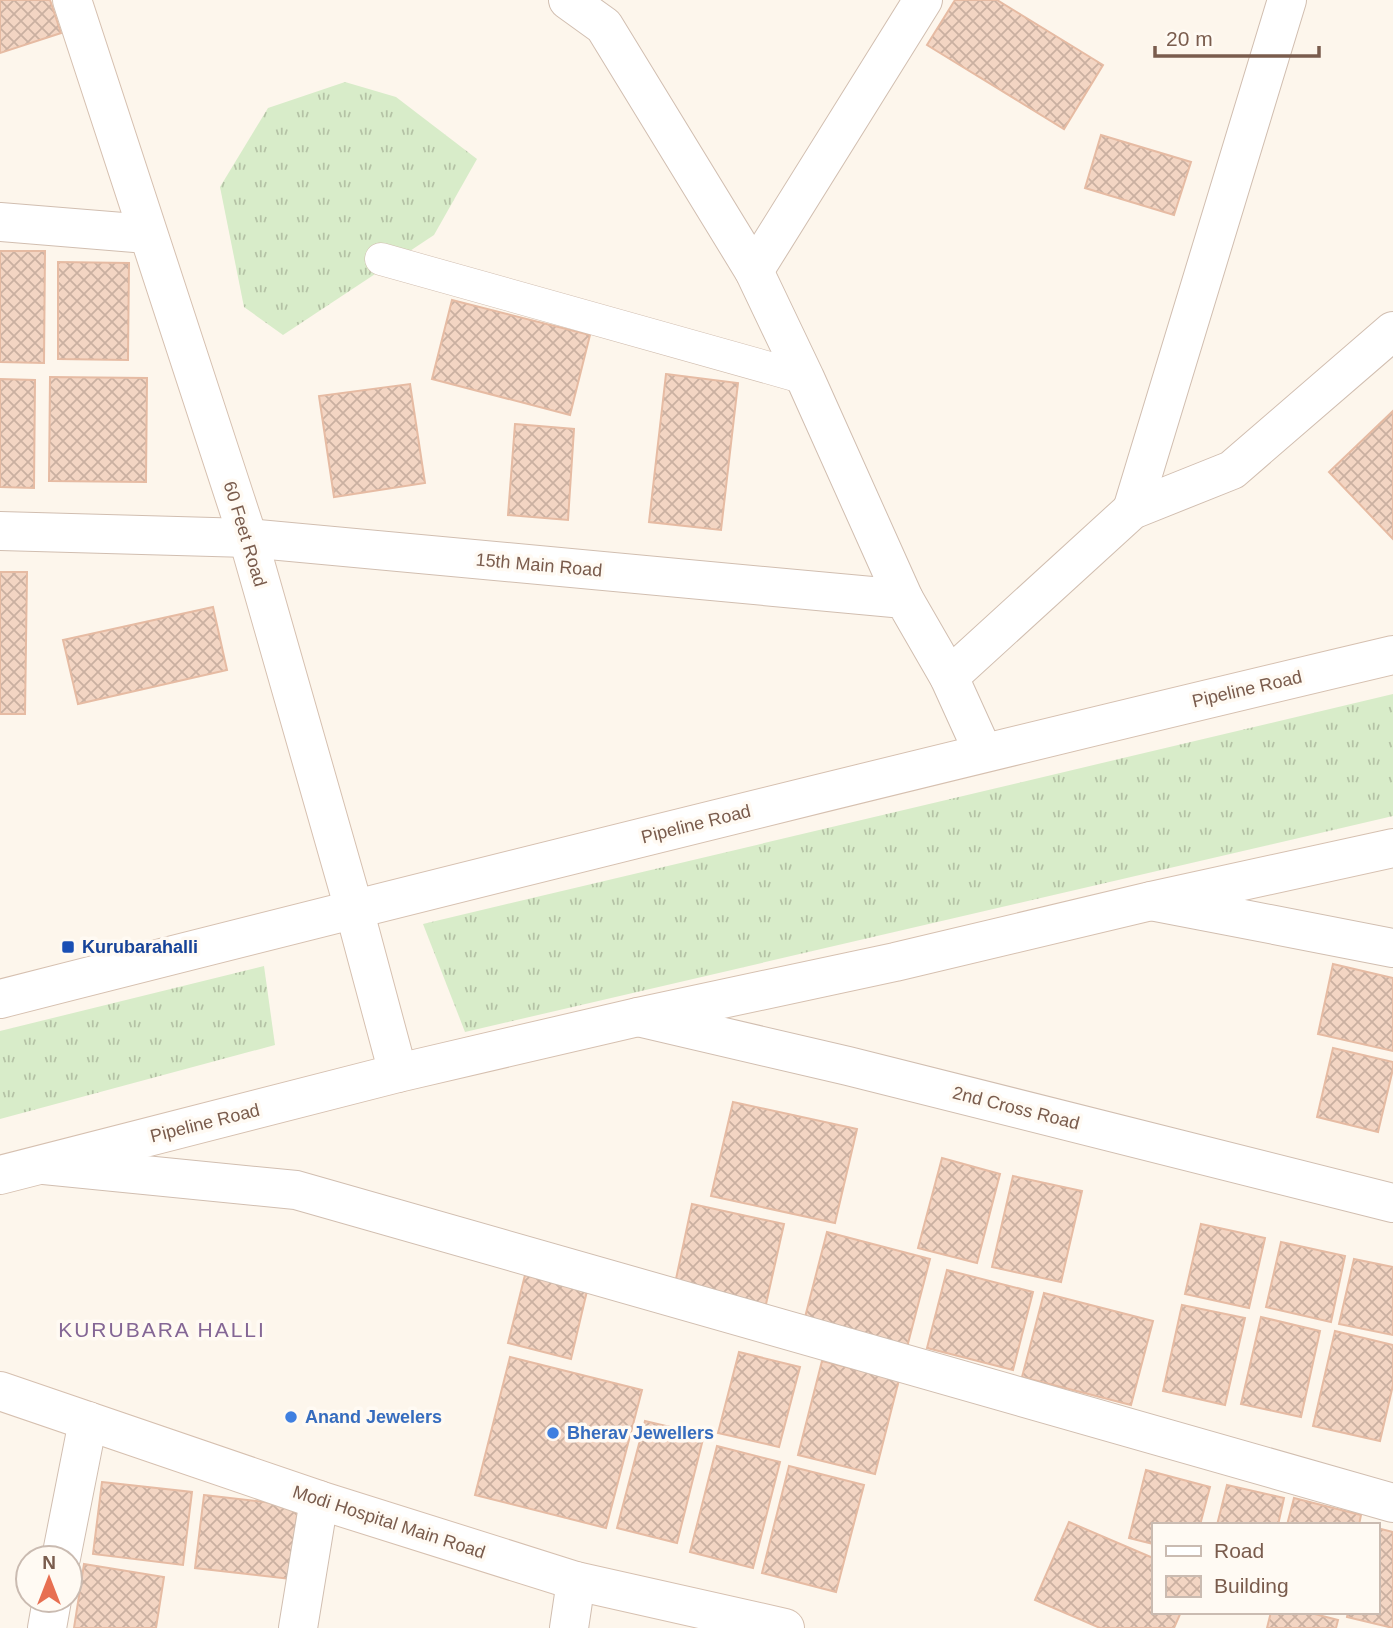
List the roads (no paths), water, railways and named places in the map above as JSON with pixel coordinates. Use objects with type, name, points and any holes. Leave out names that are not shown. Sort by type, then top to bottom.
[{"type":"street","name":"60 Feet Road","points":[[72,0],[248,538],[398,1073]]},
{"type":"street","points":[[568,0],[604,26],[754,271],[806,378],[904,599],[949,677],[983,752]]},
{"type":"street","points":[[754,271],[923,0]]},
{"type":"street","points":[[1132,510],[1287,0]]},
{"type":"street","points":[[0,222],[147,234]]},
{"type":"street","points":[[949,677],[1132,510],[1232,470],[1393,331]]},
{"type":"street","name":"15th Main Road","points":[[0,531],[248,538],[904,599]]},
{"type":"street","name":"Pipeline Road","points":[[0,999],[983,752],[1393,654]]},
{"type":"street","name":"Pipeline Road","points":[[0,1175],[398,1073],[1393,848]]},
{"type":"street","points":[[1151,901],[1393,948]]},
{"type":"street","name":"2nd Cross Road","points":[[638,1017],[848,1066],[1393,1203]]},
{"type":"street","points":[[44,1165],[296,1190],[1393,1503]]},
{"type":"street","name":"Modi Hospital Main Road","points":[[0,1391],[319,1500],[576,1581],[785,1628]]},
{"type":"street","points":[[64,1544],[88,1421]]},
{"type":"street","points":[[298,1628],[319,1500]]},
{"type":"street","points":[[569,1628],[576,1581]]},
{"type":"lane","points":[[381,259],[806,378]]},
{"type":"place","name":"Kurubarahalli","points":[[68,947]]},
{"type":"place","name":"Anand Jewelers","points":[[291,1417]]},
{"type":"place","name":"Bherav Jewellers","points":[[553,1433]]},
{"type":"district","name":"KURUBARA HALLI","points":[[162,1329]]}]
